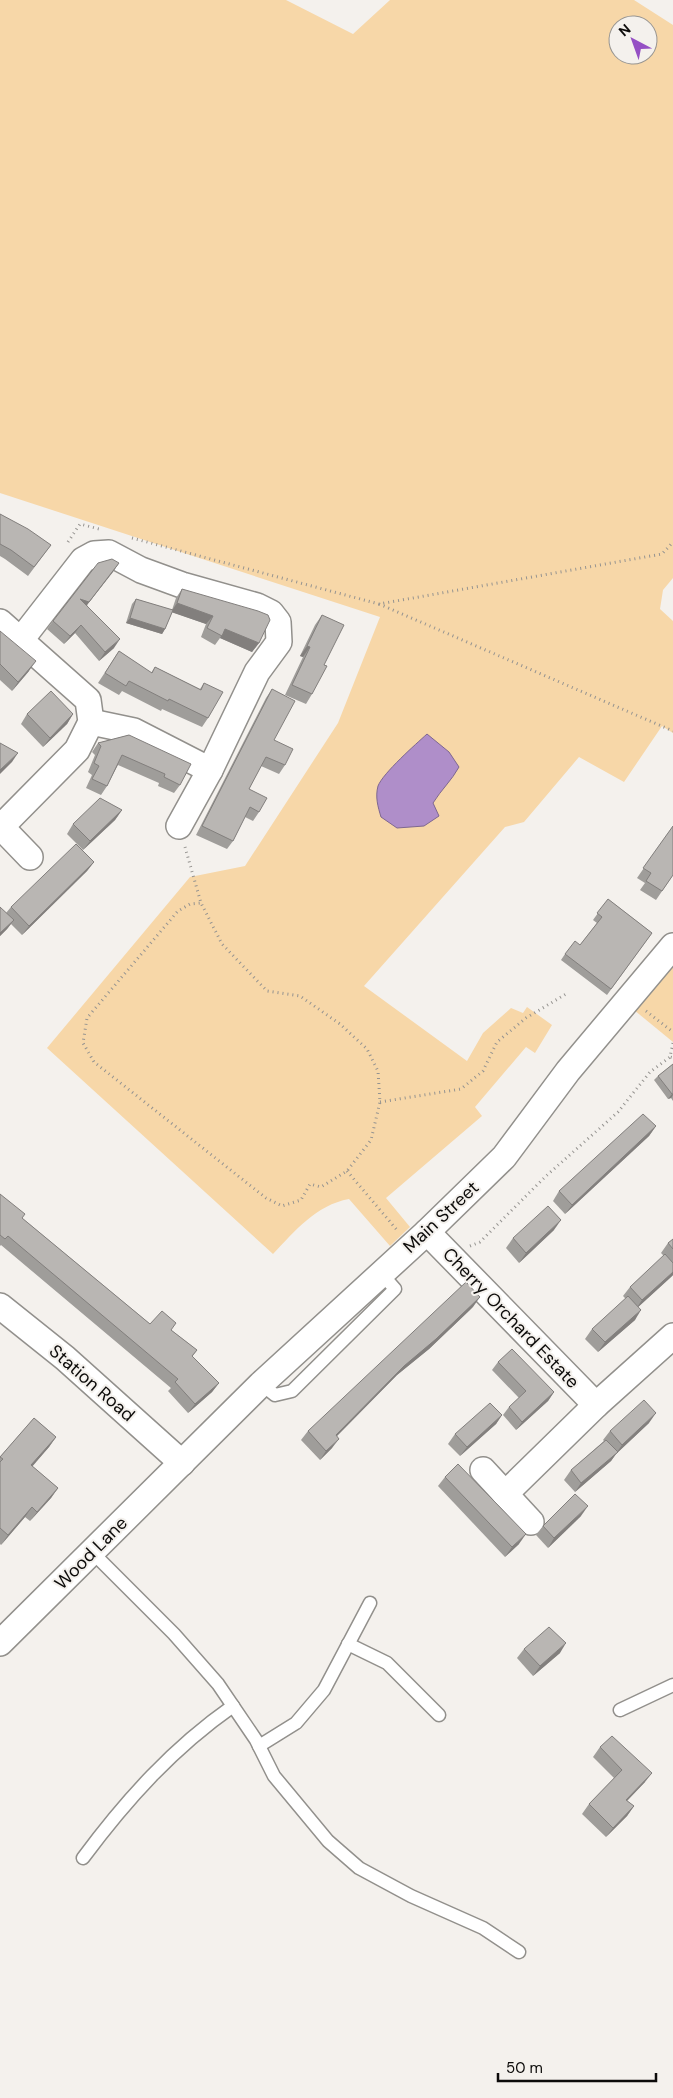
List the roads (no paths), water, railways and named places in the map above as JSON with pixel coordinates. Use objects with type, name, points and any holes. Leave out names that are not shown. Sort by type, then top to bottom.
[{"type":"street","points":[[20,641],[83,560],[94,554],[109,553],[141,570],[182,585],[257,606],[272,613],[278,622],[279,642],[257,672],[210,770],[179,826]]},
{"type":"street","points":[[0,622],[88,700],[91,722],[77,750],[1,828],[30,857]]},
{"type":"street","points":[[91,722],[134,731],[210,770]]},
{"type":"street","name":"Main Street","points":[[182,1463],[261,1384],[419,1239],[504,1157],[568,1072],[673,946]]},
{"type":"street","name":"Cherry Orchard Estate","points":[[419,1239],[448,1253],[596,1405]]},
{"type":"street","name":"Station Road","points":[[0,1306],[65,1358],[182,1463]]},
{"type":"street","points":[[506,1494],[596,1405],[673,1336]]},
{"type":"street","name":"Wood Lane","points":[[0,1643],[182,1463]]},
{"type":"street","points":[[483,1470],[531,1522]]},
{"type":"lane","points":[[92,1552],[174,1634],[218,1684],[259,1746],[274,1776],[328,1841],[359,1868],[411,1896],[483,1928],[519,1952]]},
{"type":"lane","points":[[259,1746],[296,1723],[324,1690],[370,1603]]},
{"type":"lane","points":[[348,1644],[387,1663],[439,1714]]},
{"type":"lane","points":[[620,1710],[673,1685]]},
{"type":"lane","points":[[83,1858],[107,1824],[157,1768],[199,1730],[233,1706]]}]
